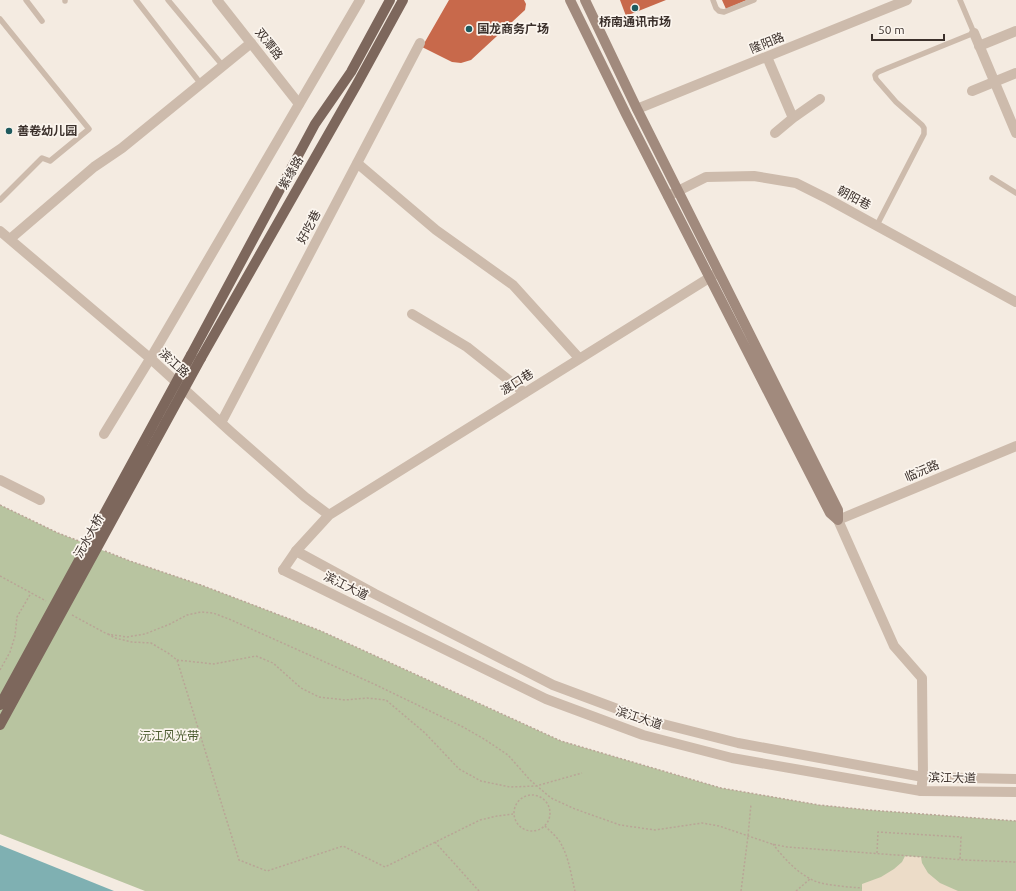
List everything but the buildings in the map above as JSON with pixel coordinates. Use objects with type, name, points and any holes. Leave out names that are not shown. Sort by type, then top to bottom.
[{"type":"main road","name":"紫缘路","points":[[191,355],[315,124],[351,72],[390,0]]},
{"type":"main road","name":"紫缘路","points":[[201,358],[357,84],[403,0]]},
{"type":"main road","points":[[570,0],[668,196],[714,274],[838,510],[838,520]]},
{"type":"main road","points":[[585,0],[637,109],[678,190],[714,274]]},
{"type":"main road","name":"沅水大桥","points":[[0,705],[191,355]]},
{"type":"main road","name":"沅水大桥","points":[[0,725],[201,358]]},
{"type":"street","name":"双潭路","points":[[217,0],[299,104]]},
{"type":"street","points":[[104,434],[151,359],[360,0]]},
{"type":"street","name":"隆阳路","points":[[637,109],[906,0]]},
{"type":"street","points":[[979,46],[1016,31]]},
{"type":"street","points":[[974,33],[994,82],[1012,113],[1016,133]]},
{"type":"street","points":[[10,239],[94,167],[122,148],[251,43]]},
{"type":"street","name":"好吃巷","points":[[221,423],[420,43]]},
{"type":"street","points":[[767,57],[793,118]]},
{"type":"street","points":[[972,91],[1016,73]]},
{"type":"street","points":[[775,133],[820,99]]},
{"type":"street","points":[[357,163],[436,230],[513,285],[579,358]]},
{"type":"street","name":"朝阳巷","points":[[668,196],[706,177],[754,176],[796,183],[877,225],[1016,302]]},
{"type":"street","name":"滨江路","points":[[0,231],[151,359],[304,497],[329,515]]},
{"type":"street","name":"渡口巷","points":[[283,570],[296,551],[329,515],[714,274]]},
{"type":"street","points":[[412,314],[467,347],[524,393]]},
{"type":"street","name":"临沅路","points":[[838,520],[1016,446]]},
{"type":"street","points":[[0,480],[40,500]]},
{"type":"street","points":[[838,520],[894,646],[922,678],[924,777],[921,791]]},
{"type":"street","name":"滨江大道","points":[[296,551],[375,594],[553,685],[647,720],[738,743],[924,777],[1016,779]]},
{"type":"street","name":"滨江大道","points":[[283,570],[546,699],[643,735],[732,758],[921,791],[1016,792]]},
{"type":"lane","points":[[26,0],[42,21]]},
{"type":"lane","points":[[136,0],[201,84]]},
{"type":"lane","points":[[168,0],[223,66]]},
{"type":"lane","points":[[713,0],[719,11],[724,12],[754,0]]},
{"type":"lane","points":[[877,225],[924,134],[924,128],[896,102],[875,75],[878,72],[974,33],[960,0]]},
{"type":"lane","points":[[0,19],[89,129],[50,161],[42,158],[0,200]]},
{"type":"lane","points":[[992,178],[1016,193]]},
{"type":"path","points":[[0,505],[58,533],[80,541]]},
{"type":"path","points":[[101,550],[201,585],[321,631],[561,741],[721,788],[819,805],[1016,821]]},
{"type":"path","points":[[0,576],[52,604]]},
{"type":"path","points":[[0,670],[10,652],[15,636],[17,617],[31,593]]},
{"type":"path","points":[[107,634],[127,637],[145,634],[187,615],[201,612],[213,613],[374,684],[463,727],[508,755],[530,780],[551,798],[575,809],[620,825],[655,830],[702,823],[719,826],[772,844],[787,847],[960,860],[1016,862]]},
{"type":"path","points":[[72,615],[115,638],[132,642],[152,643],[177,660],[214,664],[256,656],[273,663],[301,688],[319,698],[345,700],[367,698],[386,700],[426,732],[459,769],[481,781],[510,787],[536,786],[582,773]]},
{"type":"path","points":[[177,660],[239,860],[267,871],[343,846],[385,867],[480,820],[514,814]]},
{"type":"path","points":[[533,795],[544,799],[550,809],[550,815],[545,826],[534,831],[528,831],[522,829],[518,825],[515,820],[514,808],[521,798],[533,795]]},
{"type":"path","points":[[741,891],[751,804]]},
{"type":"path","points":[[545,826],[560,841],[568,861],[575,891]]},
{"type":"path","points":[[877,853],[878,832],[961,837],[960,860]]},
{"type":"path","points":[[435,842],[479,891]]},
{"type":"path","points":[[772,844],[781,855],[810,879],[820,883],[862,888]]},
{"type":"path","points":[[796,891],[810,879]]},
{"type":"green space","name":"沅江风光带","points":[[0,505],[58,533],[130,561],[201,585],[321,631],[561,741],[721,788],[819,805],[1016,821],[1016,891],[145,891],[0,834]]},
{"type":"shaded area","points":[[905,856],[921,857],[922,863],[928,873],[940,883],[958,891],[862,891],[862,884],[881,877],[894,869],[902,862]]},
{"type":"water","points":[[0,845],[114,891],[0,891]]},
{"type":"place","name":"桥南通讯市场","points":[[635,8]]},
{"type":"place","name":"国龙商务广场","points":[[469,29]]},
{"type":"place","name":"善卷幼儿园","points":[[9,131]]}]
